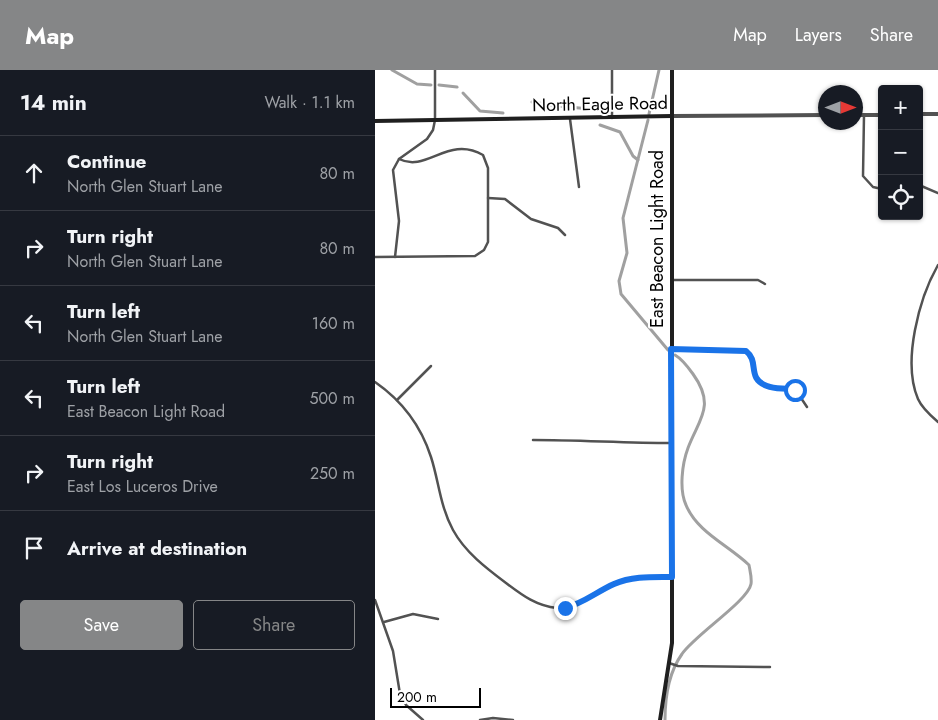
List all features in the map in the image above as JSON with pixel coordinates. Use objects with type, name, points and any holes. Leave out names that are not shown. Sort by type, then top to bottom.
[{"type":"main road","name":"East Beacon Light Road","points":[[660,720],[672,642],[672,70]]},
{"type":"main road","name":"North Eagle Road","points":[[375,121],[672,116]]},
{"type":"street","points":[[395,257],[399,221],[393,177],[399,159],[431,135],[435,120],[435,70]]},
{"type":"street","points":[[612,70],[612,118]]},
{"type":"street","points":[[923,114],[938,114]]},
{"type":"street","name":"North Eagle Road","points":[[672,116],[818,115]]},
{"type":"street","points":[[878,115],[864,115],[863,176],[873,187],[878,188]]},
{"type":"street","points":[[570,118],[579,187]]},
{"type":"street","points":[[375,257],[472,256],[484,250],[488,242],[488,168],[485,158],[478,153],[454,148],[411,164],[399,159]]},
{"type":"street","points":[[923,187],[938,193]]},
{"type":"street","points":[[488,198],[505,199],[533,221],[558,228],[565,235]]},
{"type":"street","points":[[938,265],[929,281],[914,334],[913,371],[918,399],[927,413],[938,422]]},
{"type":"street","points":[[671,280],[758,280],[765,284]]},
{"type":"street","points":[[671,349],[746,351],[753,360],[756,378],[769,387],[795,390],[807,407]]},
{"type":"street","points":[[397,400],[431,366]]},
{"type":"street","points":[[375,382],[397,400],[424,439],[431,457],[442,504],[454,531],[479,562],[524,596],[547,606],[565,608],[581,604],[620,582],[636,578],[672,577]]},
{"type":"street","points":[[533,440],[672,443]]},
{"type":"street","points":[[375,600],[393,651],[400,694],[406,705],[423,720]]},
{"type":"street","points":[[384,622],[413,614],[438,619]]},
{"type":"street","points":[[669,663],[677,666],[770,667]]},
{"type":"street","points":[[480,720],[513,720]]},
{"type":"waterway","points":[[392,70],[417,84],[431,85]]},
{"type":"waterway","points":[[649,114],[659,70]]},
{"type":"waterway","points":[[439,85],[457,87]]},
{"type":"waterway","points":[[463,93],[480,111],[503,113]]},
{"type":"waterway","points":[[532,102],[551,105]]},
{"type":"waterway","points":[[556,106],[591,109]]},
{"type":"waterway","points":[[648,120],[623,218],[627,253],[619,281],[621,294],[668,350]]},
{"type":"waterway","points":[[600,125],[620,132],[633,156],[638,160]]},
{"type":"waterway","points":[[665,720],[669,686],[674,669],[682,654],[698,637],[741,599],[751,584],[749,565],[705,531],[691,515],[684,499],[682,485],[684,462],[703,412],[704,404],[700,385],[687,366],[675,355]]},
{"type":"route","points":[[565,608],[581,604],[613,584],[628,579],[672,577],[671,349],[743,350],[753,360],[753,373],[759,382],[769,387],[795,390]]}]
